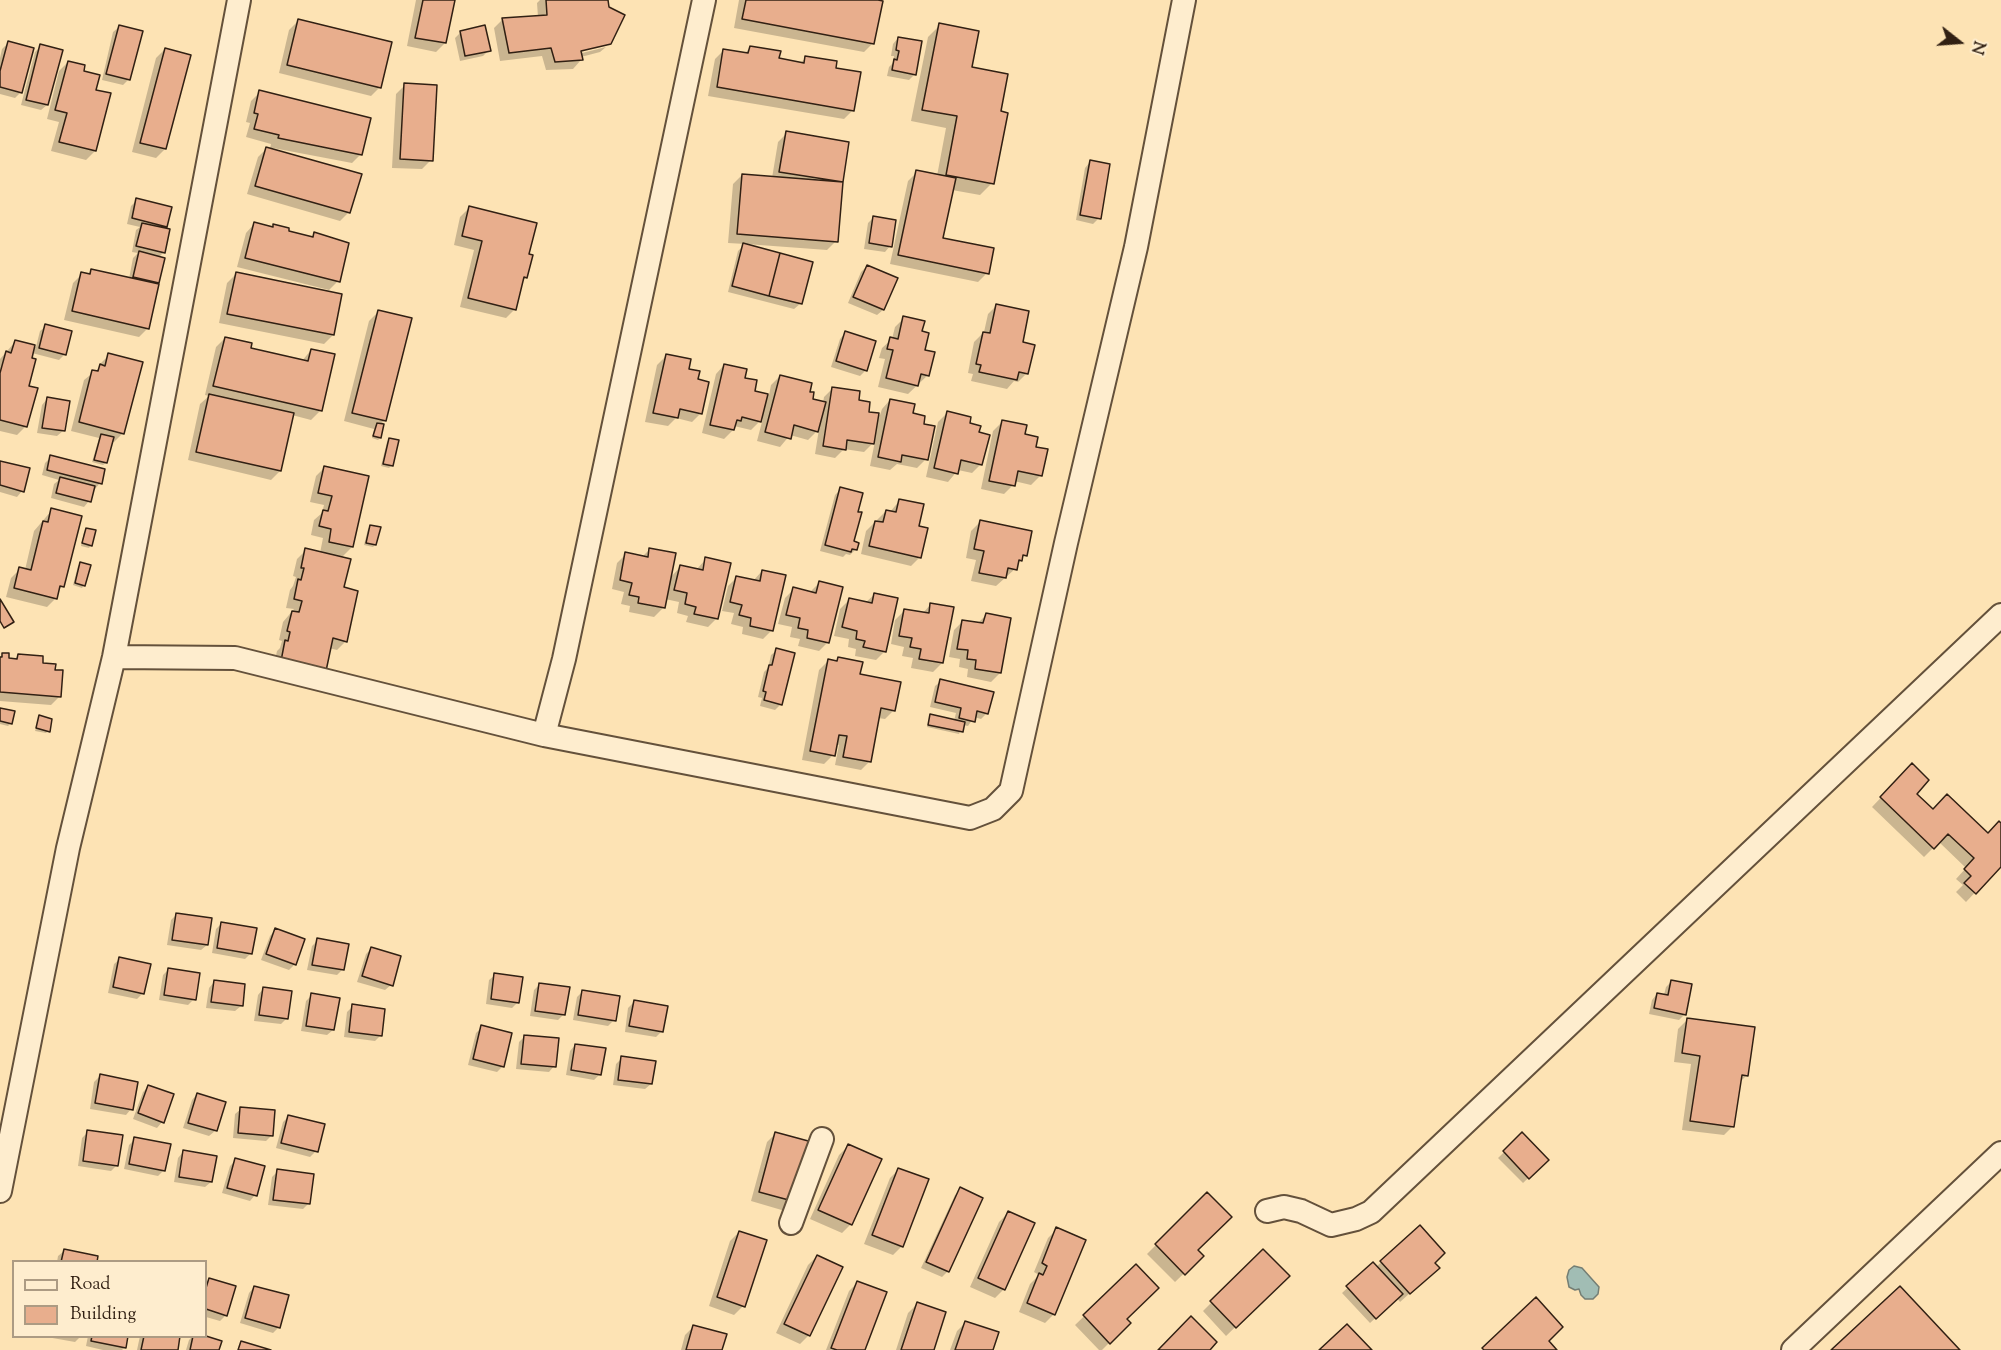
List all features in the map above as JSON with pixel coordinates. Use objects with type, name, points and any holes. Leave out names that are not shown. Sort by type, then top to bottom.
[{"type":"street","points":[[0,1191],[68,848],[114,657],[239,0]]},
{"type":"street","points":[[544,735],[564,659],[704,0]]},
{"type":"street","points":[[114,657],[235,658],[544,735],[970,818],[993,808],[1011,791],[1066,543],[1136,247],[1184,0]]},
{"type":"street","points":[[1267,1211],[1284,1207],[1301,1211],[1330,1225],[1356,1219],[1371,1212],[2001,615]]},
{"type":"street","points":[[791,1223],[822,1139]]},
{"type":"street","points":[[1793,1350],[2001,1153]]},
{"type":"water","points":[[1574,1266],[1582,1268],[1599,1287],[1598,1294],[1593,1299],[1585,1299],[1579,1289],[1569,1287],[1567,1277],[1569,1270]]},
{"type":"building","points":[[423,0],[455,0],[446,43],[415,38]]},
{"type":"building","points":[[546,0],[608,0],[609,7],[625,15],[611,44],[581,51],[583,60],[555,62],[551,48],[509,53],[502,18],[547,15]]},
{"type":"building","points":[[746,0],[883,1],[874,44],[742,19]]},
{"type":"building","points":[[298,19],[392,42],[381,88],[287,65]]},
{"type":"building","points":[[939,23],[979,31],[972,67],[1008,74],[1001,111],[1008,113],[994,184],[946,175],[957,116],[922,110]]},
{"type":"building","points":[[119,25],[143,31],[130,80],[106,74]]},
{"type":"building","points":[[485,25],[491,51],[465,56],[460,31]]},
{"type":"building","points":[[898,37],[922,41],[916,75],[892,70],[894,59],[897,60],[899,51],[896,50]]},
{"type":"building","points":[[8,41],[34,48],[22,93],[0,87],[0,71]]},
{"type":"building","points":[[40,44],[63,50],[48,105],[26,100]]},
{"type":"building","points":[[750,46],[781,51],[779,58],[804,63],[805,56],[837,61],[836,68],[861,72],[854,111],[717,87],[723,49],[748,53]]},
{"type":"building","points":[[165,48],[191,55],[166,149],[140,143]]},
{"type":"building","points":[[68,61],[85,65],[84,71],[100,75],[96,90],[111,93],[96,151],[59,142],[67,113],[55,110]]},
{"type":"building","points":[[404,83],[437,85],[433,161],[400,159]]},
{"type":"building","points":[[259,90],[371,118],[362,155],[278,138],[279,135],[254,129],[258,114],[254,113]]},
{"type":"building","points":[[786,131],[849,142],[843,182],[779,172]]},
{"type":"building","points":[[266,147],[362,174],[350,213],[255,186]]},
{"type":"building","points":[[1090,160],[1110,164],[1101,219],[1080,215]]},
{"type":"building","points":[[916,170],[956,178],[943,238],[994,248],[989,274],[898,255]]},
{"type":"building","points":[[742,174],[843,182],[838,242],[737,234]]},
{"type":"building","points":[[136,198],[172,207],[167,227],[132,218]]},
{"type":"building","points":[[469,206],[537,223],[529,254],[533,255],[527,278],[524,277],[516,310],[468,298],[482,241],[462,236]]},
{"type":"building","points":[[873,216],[896,220],[892,247],[869,243]]},
{"type":"building","points":[[254,222],[289,228],[289,231],[313,237],[314,232],[349,243],[340,282],[245,258]]},
{"type":"building","points":[[142,223],[170,229],[165,253],[136,246]]},
{"type":"building","points":[[743,243],[780,253],[769,296],[732,286]]},
{"type":"building","points":[[139,251],[165,258],[159,283],[133,277]]},
{"type":"building","points":[[780,253],[813,262],[802,304],[769,296]]},
{"type":"building","points":[[867,265],[898,278],[884,310],[853,297]]},
{"type":"building","points":[[91,269],[159,284],[149,329],[72,311],[81,272],[90,274]]},
{"type":"building","points":[[236,272],[342,294],[334,335],[227,314]]},
{"type":"building","points":[[996,304],[1029,311],[1023,342],[1035,345],[1028,374],[1019,372],[1017,380],[979,372],[981,365],[976,364],[983,332],[990,333]]},
{"type":"building","points":[[378,310],[412,318],[386,421],[352,413]]},
{"type":"building","points":[[903,316],[925,321],[922,331],[929,333],[925,350],[935,352],[929,376],[921,374],[918,386],[886,378],[893,350],[887,349],[890,337],[898,339]]},
{"type":"building","points":[[45,324],[72,331],[66,355],[39,348]]},
{"type":"building","points":[[845,331],[876,341],[867,371],[836,361]]},
{"type":"building","points":[[225,337],[252,343],[251,348],[308,361],[311,349],[335,354],[322,411],[213,386]]},
{"type":"building","points":[[15,340],[35,345],[32,358],[36,359],[29,386],[38,388],[27,427],[0,420],[0,373],[6,351],[11,353]]},
{"type":"building","points":[[108,353],[143,362],[124,434],[79,422],[92,370],[98,371],[100,364],[105,366]]},
{"type":"building","points":[[666,354],[691,359],[689,369],[700,371],[698,379],[709,382],[702,414],[680,409],[678,418],[653,413]]},
{"type":"building","points":[[724,364],[747,369],[745,378],[757,380],[755,391],[768,394],[761,422],[742,417],[741,421],[737,420],[734,430],[710,425]]},
{"type":"building","points":[[780,375],[812,383],[810,392],[814,392],[813,399],[826,402],[818,432],[794,425],[791,439],[765,432]]},
{"type":"building","points":[[832,387],[860,391],[859,400],[870,402],[869,412],[879,413],[874,444],[847,440],[846,450],[823,446]]},
{"type":"building","points":[[209,394],[294,413],[281,471],[196,452]]},
{"type":"building","points":[[47,397],[70,401],[65,431],[42,428]]},
{"type":"building","points":[[890,399],[915,404],[913,413],[925,416],[924,424],[935,426],[928,460],[902,455],[901,462],[878,457]]},
{"type":"building","points":[[947,411],[971,417],[970,423],[981,426],[979,432],[990,435],[982,465],[961,460],[958,474],[934,468]]},
{"type":"building","points":[[1002,420],[1027,425],[1025,434],[1038,437],[1036,447],[1048,449],[1042,476],[1018,471],[1015,486],[989,481]]},
{"type":"building","points":[[377,423],[384,424],[381,438],[373,436]]},
{"type":"building","points":[[101,434],[114,437],[107,463],[94,460]]},
{"type":"building","points":[[389,438],[399,440],[393,466],[383,464]]},
{"type":"building","points":[[50,455],[105,469],[102,484],[47,470]]},
{"type":"building","points":[[0,461],[30,468],[24,492],[0,485]]},
{"type":"building","points":[[324,466],[369,476],[353,547],[329,542],[331,529],[319,526],[323,510],[328,511],[332,496],[318,493]]},
{"type":"building","points":[[60,477],[95,486],[91,502],[56,493]]},
{"type":"building","points":[[840,487],[863,493],[858,512],[862,512],[854,541],[859,543],[857,550],[852,549],[851,552],[825,545]]},
{"type":"building","points":[[899,499],[924,504],[919,526],[928,528],[921,558],[869,546],[875,521],[883,522],[886,510],[896,512]]},
{"type":"building","points":[[51,508],[82,516],[64,587],[60,586],[57,599],[14,588],[19,567],[31,570],[43,521],[48,522]]},
{"type":"building","points":[[980,520],[1032,531],[1027,556],[1023,555],[1022,561],[1019,560],[1017,570],[1008,568],[1006,578],[979,573],[984,551],[974,549]]},
{"type":"building","points":[[370,525],[381,527],[376,545],[366,543]]},
{"type":"building","points":[[86,528],[96,530],[92,546],[82,543]]},
{"type":"building","points":[[305,548],[351,559],[344,587],[358,591],[347,642],[333,638],[326,671],[281,661],[285,640],[288,641],[290,632],[287,631],[292,611],[299,612],[302,601],[294,599],[298,579],[301,580],[304,568],[301,568]]},
{"type":"building","points":[[649,548],[676,553],[665,608],[638,603],[639,597],[629,595],[632,583],[620,580],[625,552],[648,557]]},
{"type":"building","points":[[705,557],[731,563],[718,619],[694,614],[696,607],[685,604],[687,593],[674,590],[680,565],[703,570]]},
{"type":"building","points":[[80,562],[91,565],[85,586],[75,583]]},
{"type":"building","points":[[762,570],[786,575],[773,631],[750,626],[751,618],[739,615],[742,605],[730,602],[736,576],[760,581]]},
{"type":"building","points":[[819,581],[843,587],[829,643],[807,638],[808,630],[798,628],[800,618],[786,615],[793,587],[816,593]]},
{"type":"building","points":[[874,593],[898,598],[886,652],[863,647],[865,641],[856,639],[857,631],[842,627],[849,598],[872,603]]},
{"type":"building","points":[[0,599],[14,622],[4,628],[0,621]]},
{"type":"building","points":[[930,603],[954,607],[943,663],[919,659],[921,649],[910,647],[912,638],[899,636],[904,609],[929,613]]},
{"type":"building","points":[[986,613],[1011,618],[1001,673],[975,669],[976,660],[967,659],[968,650],[957,649],[962,620],[983,623]]},
{"type":"building","points":[[776,648],[795,653],[782,705],[764,700],[766,692],[763,691]]},
{"type":"building","points":[[2,653],[9,653],[9,658],[17,659],[18,654],[43,656],[43,663],[56,664],[55,670],[63,670],[61,697],[0,692]]},
{"type":"building","points":[[838,657],[863,662],[860,674],[901,682],[895,711],[881,708],[871,762],[843,757],[847,736],[839,735],[835,756],[810,751],[828,659],[837,661]]},
{"type":"building","points":[[940,679],[994,692],[988,714],[977,711],[975,722],[959,718],[961,708],[935,702]]},
{"type":"building","points":[[0,708],[15,711],[12,724],[0,721]]},
{"type":"building","points":[[930,714],[965,722],[963,732],[928,725]]},
{"type":"building","points":[[39,715],[52,719],[50,732],[36,728]]},
{"type":"building","points":[[1912,763],[1929,780],[1917,794],[1933,809],[1947,794],[1988,833],[1999,821],[2001,823],[2001,867],[1976,894],[1964,883],[1971,876],[1964,869],[1974,858],[1948,834],[1934,849],[1880,797]]},
{"type":"building","points":[[176,913],[212,918],[208,945],[172,940]]},
{"type":"building","points":[[221,922],[257,928],[252,954],[217,948]]},
{"type":"building","points":[[275,928],[305,939],[296,965],[266,954]]},
{"type":"building","points":[[317,938],[349,944],[344,970],[312,965]]},
{"type":"building","points":[[371,947],[401,956],[393,986],[362,976]]},
{"type":"building","points":[[119,957],[151,964],[144,994],[113,987]]},
{"type":"building","points":[[168,968],[200,973],[196,1000],[164,995]]},
{"type":"building","points":[[494,973],[523,977],[519,1003],[491,999]]},
{"type":"building","points":[[214,980],[245,984],[243,1006],[211,1002]]},
{"type":"building","points":[[1671,980],[1692,984],[1686,1015],[1654,1008],[1657,993],[1668,995]]},
{"type":"building","points":[[539,983],[570,987],[565,1015],[535,1011]]},
{"type":"building","points":[[263,987],[292,991],[288,1019],[259,1015]]},
{"type":"building","points":[[582,990],[620,996],[616,1021],[578,1015]]},
{"type":"building","points":[[311,993],[340,998],[334,1030],[306,1026]]},
{"type":"building","points":[[634,1000],[668,1006],[663,1032],[629,1026]]},
{"type":"building","points":[[352,1004],[385,1009],[382,1036],[349,1032]]},
{"type":"building","points":[[1687,1018],[1755,1027],[1748,1076],[1742,1075],[1734,1127],[1690,1121],[1700,1056],[1682,1053]]},
{"type":"building","points":[[481,1025],[512,1033],[504,1067],[473,1059]]},
{"type":"building","points":[[524,1035],[559,1038],[556,1067],[521,1064]]},
{"type":"building","points":[[575,1044],[606,1048],[601,1075],[571,1070]]},
{"type":"building","points":[[621,1056],[656,1061],[652,1084],[618,1080]]},
{"type":"building","points":[[100,1074],[138,1082],[133,1110],[95,1103]]},
{"type":"building","points":[[148,1085],[174,1094],[164,1123],[138,1113]]},
{"type":"building","points":[[197,1093],[226,1102],[217,1131],[188,1123]]},
{"type":"building","points":[[240,1107],[275,1110],[273,1136],[238,1133]]},
{"type":"building","points":[[288,1115],[325,1124],[318,1152],[281,1143]]},
{"type":"building","points":[[87,1130],[123,1135],[118,1166],[83,1161]]},
{"type":"building","points":[[775,1132],[812,1142],[796,1202],[759,1192]]},
{"type":"building","points":[[1522,1132],[1549,1160],[1529,1179],[1503,1151]]},
{"type":"building","points":[[134,1137],[171,1144],[165,1171],[129,1164]]},
{"type":"building","points":[[848,1144],[882,1159],[852,1225],[818,1210]]},
{"type":"building","points":[[183,1150],[217,1156],[212,1182],[179,1177]]},
{"type":"building","points":[[235,1158],[265,1166],[257,1196],[227,1188]]},
{"type":"building","points":[[898,1168],[929,1179],[903,1247],[872,1235]]},
{"type":"building","points":[[277,1169],[314,1174],[310,1204],[273,1200]]},
{"type":"building","points":[[960,1187],[983,1198],[949,1272],[926,1262]]},
{"type":"building","points":[[1207,1192],[1232,1217],[1198,1250],[1204,1256],[1185,1275],[1155,1244]]},
{"type":"building","points":[[1008,1211],[1035,1223],[1005,1290],[978,1278]]},
{"type":"building","points":[[1420,1225],[1445,1253],[1435,1263],[1440,1268],[1410,1294],[1380,1261]]},
{"type":"building","points":[[1056,1227],[1086,1240],[1055,1315],[1027,1303],[1039,1273],[1043,1275],[1047,1266],[1042,1263]]},
{"type":"building","points":[[739,1231],[767,1240],[745,1307],[717,1297]]},
{"type":"building","points":[[64,1249],[98,1256],[97,1260],[61,1260]]},
{"type":"building","points":[[1263,1249],[1290,1276],[1236,1328],[1210,1301]]},
{"type":"building","points":[[817,1255],[843,1267],[810,1336],[784,1324]]},
{"type":"building","points":[[1373,1262],[1403,1294],[1376,1319],[1346,1286]]},
{"type":"building","points":[[1136,1264],[1159,1288],[1127,1319],[1131,1323],[1110,1344],[1083,1315]]},
{"type":"building","points":[[209,1278],[236,1286],[227,1316],[207,1309]]},
{"type":"building","points":[[857,1281],[887,1292],[865,1350],[831,1348]]},
{"type":"building","points":[[254,1286],[289,1295],[280,1328],[245,1318]]},
{"type":"building","points":[[1900,1286],[1960,1350],[1831,1350]]},
{"type":"building","points":[[1536,1297],[1563,1327],[1549,1341],[1557,1350],[1484,1350],[1482,1348]]},
{"type":"building","points":[[917,1302],[946,1312],[934,1350],[901,1350]]},
{"type":"building","points":[[1191,1316],[1217,1342],[1210,1350],[1158,1350]]},
{"type":"building","points":[[965,1321],[999,1332],[993,1350],[955,1350]]},
{"type":"building","points":[[1347,1324],[1372,1350],[1319,1350]]},
{"type":"building","points":[[693,1325],[727,1334],[722,1350],[686,1350]]},
{"type":"building","points":[[207,1336],[222,1341],[219,1350],[190,1350],[193,1338]]},
{"type":"building","points":[[92,1338],[128,1338],[126,1348],[91,1341]]},
{"type":"building","points":[[144,1338],[180,1338],[178,1350],[141,1350]]},
{"type":"building","points":[[241,1341],[271,1350],[238,1350]]}]
